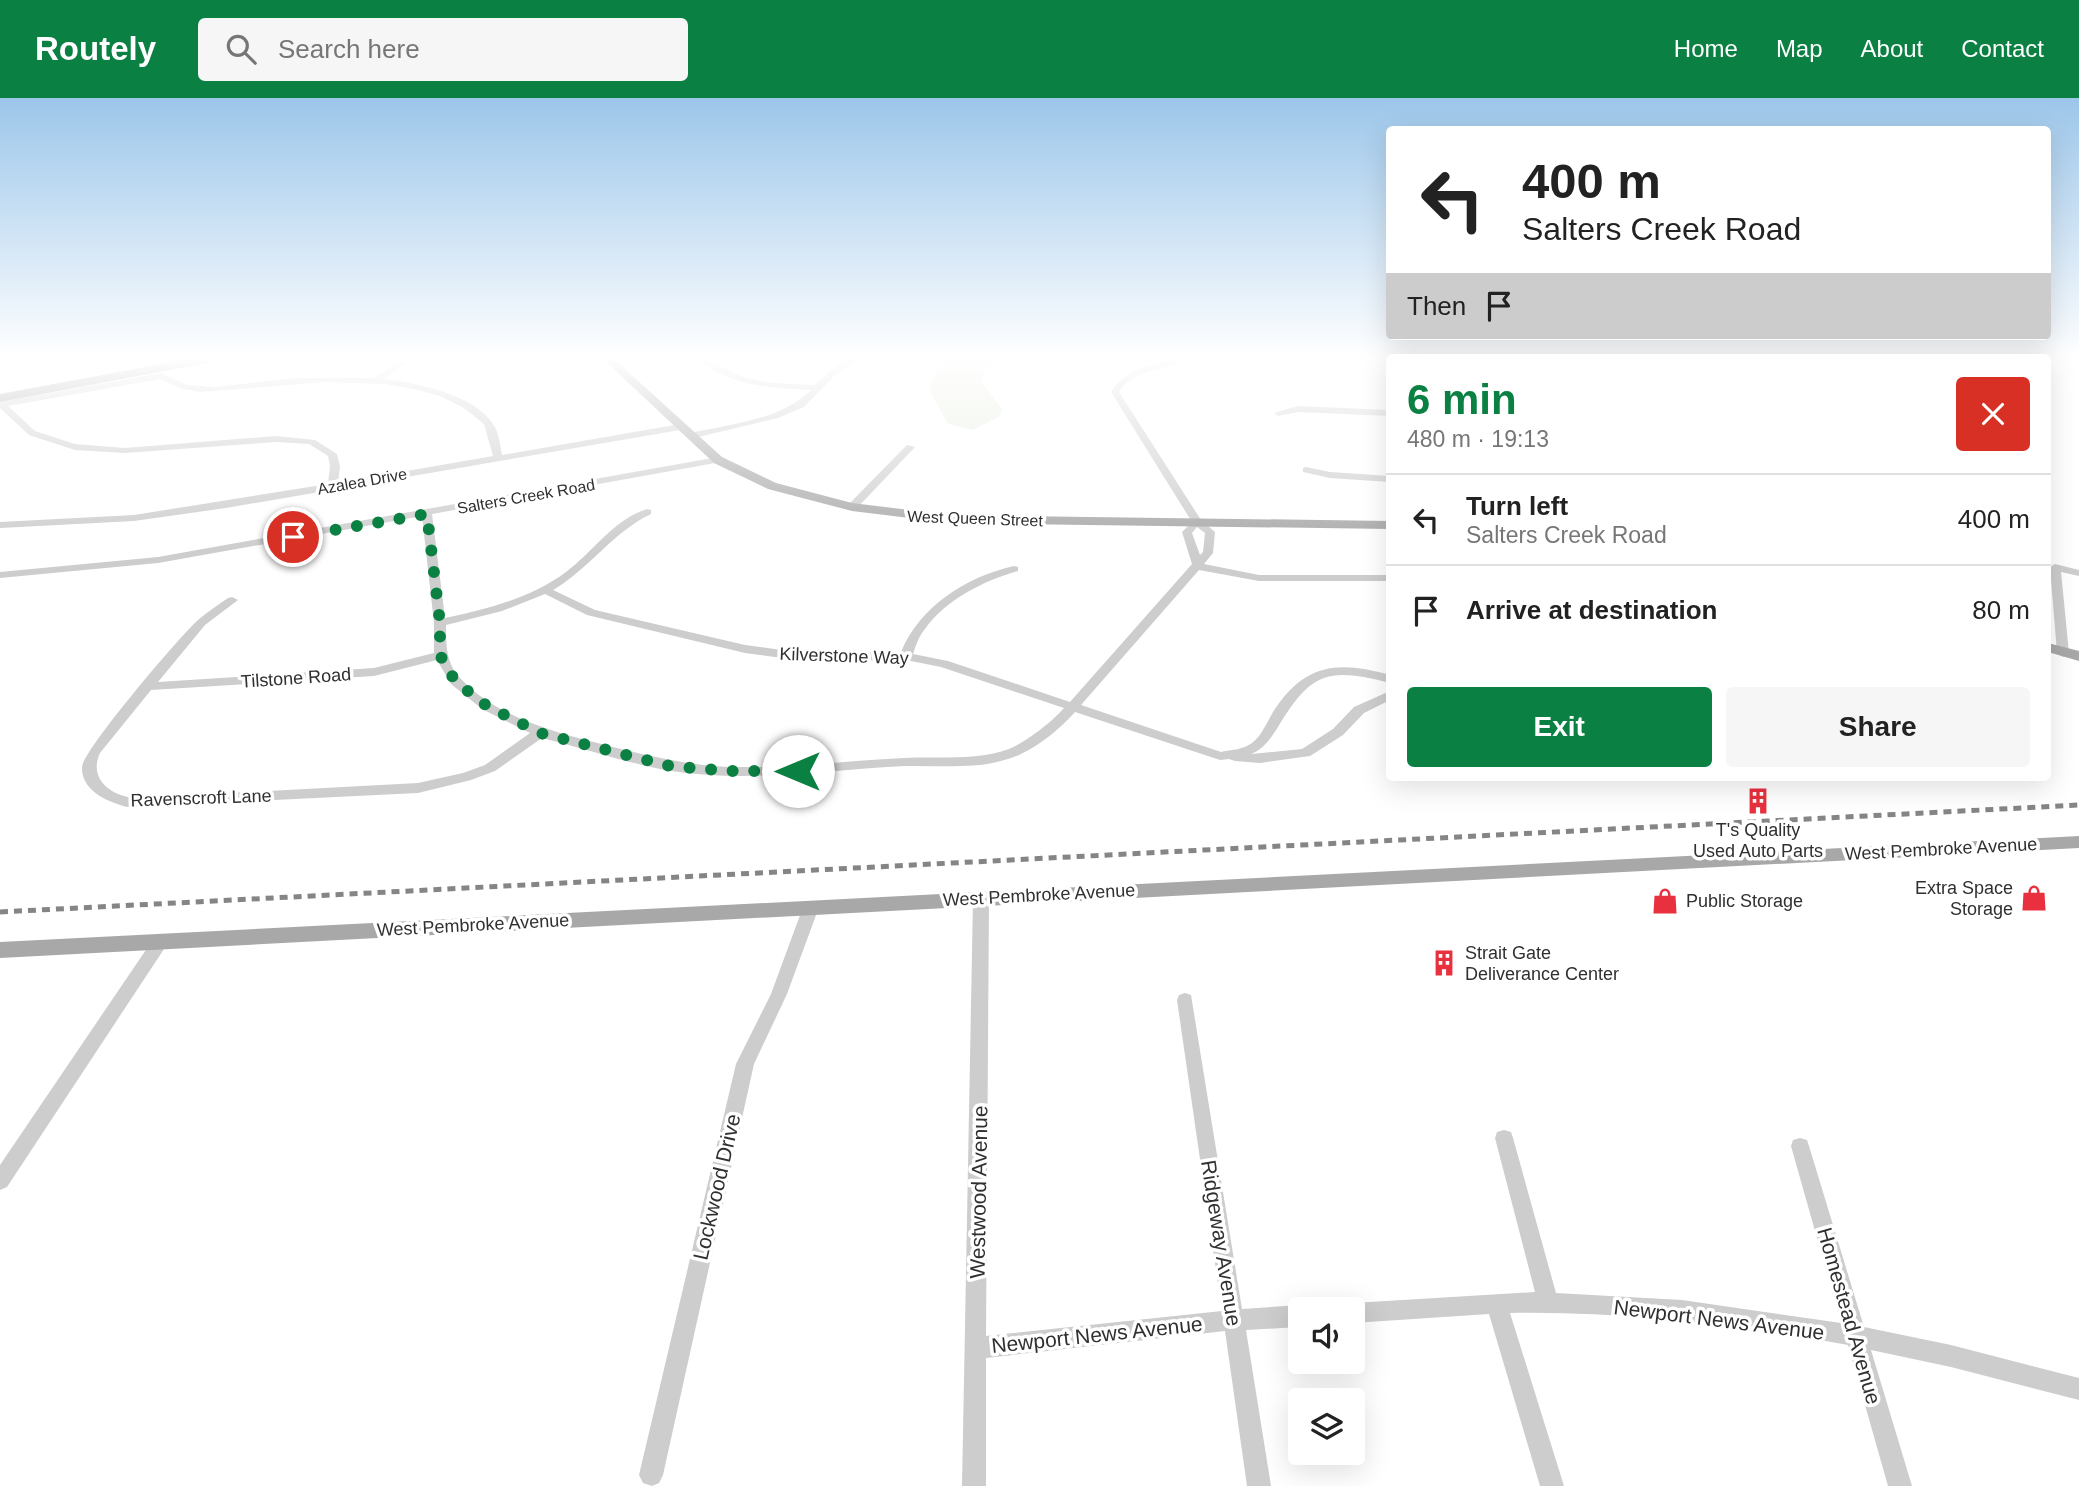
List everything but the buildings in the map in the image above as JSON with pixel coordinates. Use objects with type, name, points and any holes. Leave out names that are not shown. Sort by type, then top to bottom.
[{"type":"main road","name":"West Queen Street","points":[[676,424],[718,460],[772,486],[852,508],[950,519],[1386,525]]},
{"type":"main road","points":[[2051,649],[2074,656]]},
{"type":"main road","name":"West Pembroke Avenue","points":[[0,950],[2079,842]]},
{"type":"street","points":[[15,424],[33,435],[82,447],[148,450],[260,439],[303,440],[323,446],[332,453],[334,486]]},
{"type":"street","points":[[488,424],[498,458]]},
{"type":"street","name":"Azalea Drive","points":[[0,525],[134,518],[498,458],[731,424]]},
{"type":"street","points":[[427,514],[440,623],[440,655],[455,681],[487,706],[540,733],[670,766],[727,771],[798,771],[903,762],[985,760],[1016,751],[1042,735],[1072,707],[1208,553],[1210,532],[1197,523],[1135,424]]},
{"type":"street","points":[[852,508],[910,447]]},
{"type":"street","name":"Salters Creek Road","points":[[3,577],[158,560],[718,460]]},
{"type":"street","points":[[1306,470],[1330,475],[1386,479]]},
{"type":"street","points":[[440,623],[492,610],[547,590],[584,564],[621,525],[647,512]]},
{"type":"street","points":[[1197,523],[1187,532],[1198,566]]},
{"type":"street","points":[[1198,566],[1259,578],[1386,578]]},
{"type":"street","points":[[2074,656],[2055,567],[2079,573]]},
{"type":"street","points":[[906,656],[923,623],[937,609],[985,577],[1014,569]]},
{"type":"street","name":"Kilverstone Way","points":[[547,590],[591,613],[745,649],[804,657],[906,656],[944,664],[1220,756],[1260,760],[1305,753],[1338,732],[1359,710],[1386,697]]},
{"type":"street","name":"Ravenscroft Lane","points":[[232,600],[201,623],[90,758],[89,771],[94,784],[105,794],[124,802],[418,789],[467,777],[490,768],[540,733]]},
{"type":"street","name":"Tilstone Road","points":[[150,686],[374,672],[440,655]]},
{"type":"street","points":[[1220,756],[1252,749],[1268,733],[1288,698],[1303,682],[1318,673],[1341,669],[1374,673],[1386,678]]},
{"type":"street","name":"Westwood Avenue","points":[[974,1486],[981,898]]},
{"type":"street","name":"Lockwood Drive","points":[[651,1475],[745,1063],[779,994],[811,907]]},
{"type":"street","points":[[0,1181],[160,942]]},
{"type":"street","name":"Ridgeway Avenue","points":[[1185,1000],[1259,1486]]},
{"type":"street","points":[[1504,1138],[1548,1303]]},
{"type":"street","name":"Homestead Avenue","points":[[1800,1146],[1900,1486]]},
{"type":"street","name":"Newport News Avenue","points":[[1365,1313],[1548,1303],[1663,1310],[1854,1336],[2027,1374],[2079,1389]]},
{"type":"street","points":[[1497,1305],[1552,1486]]},
{"type":"street","name":"Newport News Avenue","points":[[977,1348],[1233,1320],[1288,1317]]},
{"type":"green space","points":[[948,424],[985,424],[973,430]]},
{"type":"railway","points":[[0,912],[2079,805]]},
{"type":"place","name":"T's Quality Used Auto Parts","points":[[1758,801]]},
{"type":"place","name":"Extra Space Storage","points":[[2034,898]]},
{"type":"place","name":"Public Storage","points":[[1665,901]]},
{"type":"place","name":"Strait Gate Deliverance Center","points":[[1444,963]]},
{"type":"route","points":[[293,537],[427,514],[440,623],[440,655],[455,681],[487,706],[517,724],[540,733],[670,766],[727,771],[798,771]]}]
